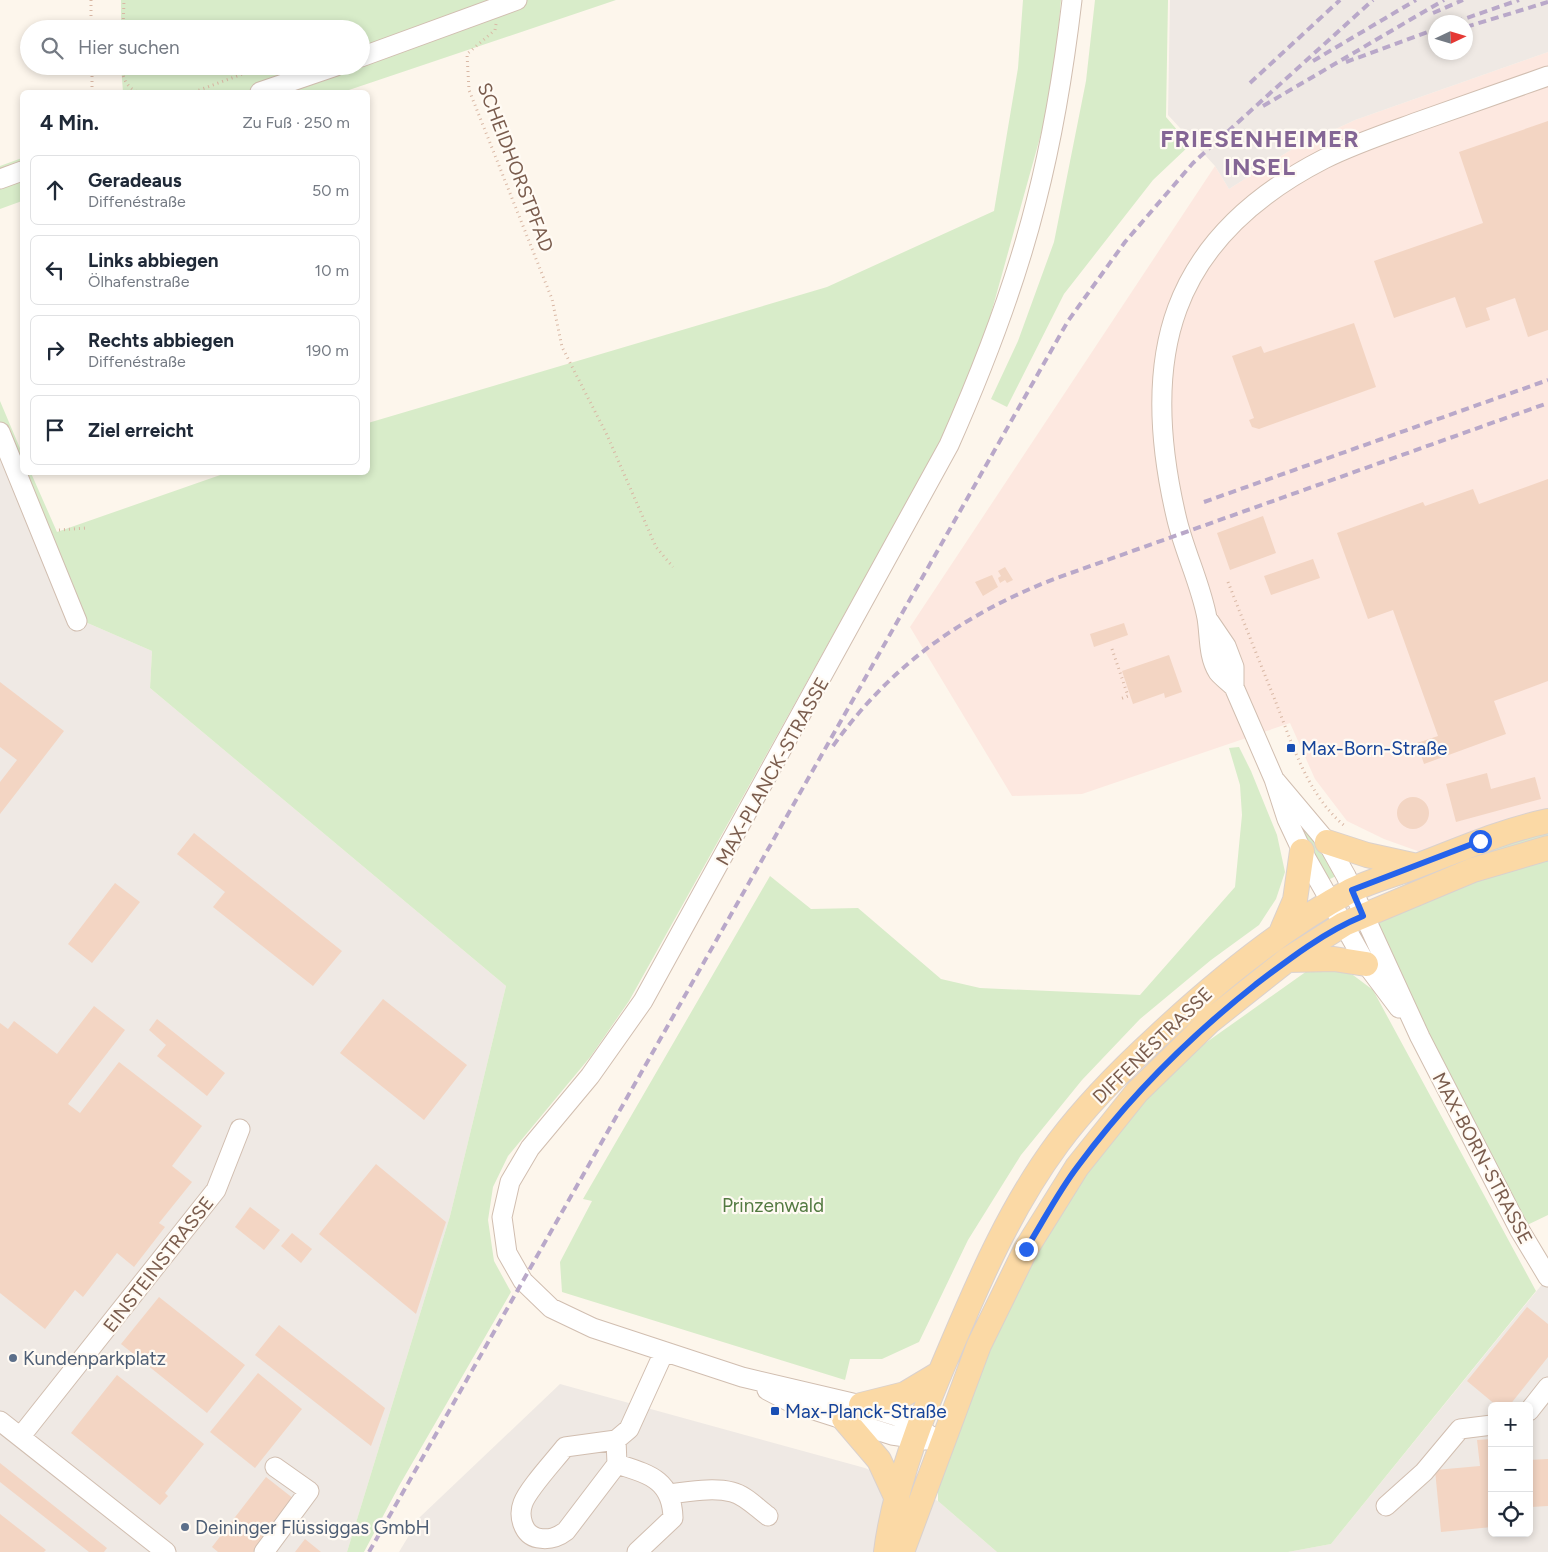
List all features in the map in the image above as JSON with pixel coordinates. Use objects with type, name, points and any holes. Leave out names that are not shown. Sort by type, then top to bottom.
[{"type":"main road","name":"DIFFENÉSTRASSE","points":[[886,1552],[896,1499],[940,1373],[971,1299],[1017,1205],[1058,1142],[1116,1074],[1208,989],[1280,935],[1352,890],[1516,828],[1548,821]]},
{"type":"main road","points":[[1327,842],[1367,855],[1417,866]]},
{"type":"main road","name":"DIFFENÉSTRASSE","points":[[902,1552],[941,1442],[979,1345],[1021,1258],[1076,1167],[1137,1092],[1210,1021],[1287,960],[1354,920],[1474,870],[1548,848]]},
{"type":"main road","points":[[1280,935],[1295,900],[1302,851]]},
{"type":"main road","points":[[1287,960],[1334,959],[1366,964]]},
{"type":"main road","points":[[896,1499],[880,1460],[852,1412],[905,1394],[940,1373]]},
{"type":"street","points":[[370,54],[517,0]]},
{"type":"street","name":"MAX-PLANCK-STRASSE","points":[[941,1442],[918,1434],[892,1435],[852,1412],[792,1403],[742,1377],[593,1328],[551,1308],[523,1281],[507,1253],[502,1217],[510,1182],[530,1148],[590,1076],[643,1001],[769,777],[950,445],[983,367],[1011,288],[1036,202],[1057,110],[1072,0]]},
{"type":"street","points":[[266,90],[310,75]]},
{"type":"street","points":[[1354,920],[1352,890],[1327,842],[1274,779],[1234,686],[1234,667],[1226,646],[1207,617],[1183,545],[1168,484],[1162,440],[1160,390],[1170,331],[1188,282],[1202,260],[1233,221],[1296,174],[1326,158],[1392,131],[1548,76]]},
{"type":"street","points":[[0,179],[20,172]]},
{"type":"street","points":[[0,432],[77,621]]},
{"type":"street","name":"MAX-BORN-STRASSE","points":[[1274,779],[1287,819],[1330,903],[1354,920],[1420,1037],[1519,1229],[1548,1277]]},
{"type":"street","name":"MAX-BORN-STRASSE","points":[[1354,920],[1366,964],[1420,1037]]},
{"type":"street","name":"EINSTEINSTRASSE","points":[[22,1436],[216,1190],[240,1129]]},
{"type":"street","points":[[616,1440],[617,1464],[566,1531],[557,1538],[544,1539],[532,1536],[524,1528],[521,1513],[523,1502],[565,1447],[616,1440],[629,1429],[664,1352]]},
{"type":"street","points":[[1533,1407],[1548,1387]]},
{"type":"street","points":[[0,1420],[166,1552]]},
{"type":"street","points":[[1386,1506],[1424,1472],[1460,1429],[1488,1426]]},
{"type":"street","points":[[617,1464],[648,1474],[664,1486],[672,1503],[673,1518],[637,1552]]},
{"type":"street","points":[[264,1552],[309,1491],[275,1467]]},
{"type":"street","points":[[668,1494],[706,1490],[732,1492],[745,1498],[768,1516]]},
{"type":"path","points":[[90,0],[91,20]]},
{"type":"path","points":[[124,0],[124,20]]},
{"type":"path","name":"SCHEIDHORSTPFAD","points":[[499,6],[495,30],[467,54],[469,90],[552,299],[562,347],[606,435],[656,547],[672,567]]},
{"type":"path","points":[[92,75],[92,90]]},
{"type":"path","points":[[123,75],[128,88],[132,90]]},
{"type":"path","points":[[199,90],[240,75]]},
{"type":"path","points":[[40,532],[86,528]]},
{"type":"path","points":[[1228,582],[1297,755],[1316,793],[1337,819],[1348,828]]},
{"type":"path","points":[[1112,649],[1128,696],[1120,699]]},
{"type":"shaded area","points":[[1170,0],[1548,0],[1548,52],[1355,120],[1289,151],[1229,189],[1215,166],[1168,115]]},
{"type":"shaded area","points":[[1548,52],[1548,855],[1479,873],[1384,839],[1347,821],[1315,779],[1290,723],[1082,794],[1012,796],[910,627],[1215,166],[1229,189],[1289,151],[1355,120]]},
{"type":"shaded area","points":[[0,446],[69,615],[152,651],[150,688],[506,986],[450,1216],[347,1552],[0,1552]]},
{"type":"shaded area","points":[[1548,1277],[1548,1552],[1288,1552],[1331,1544]]},
{"type":"shaded area","points":[[560,1384],[865,1468],[938,1501],[997,1552],[399,1552],[420,1517]]},
{"type":"green space","points":[[121,0],[616,0],[349,90],[123,90],[122,75],[370,75],[370,20],[121,20]]},
{"type":"green space","points":[[1023,0],[1061,0],[1057,44],[1044,123],[984,339],[950,421],[931,459],[629,1001],[591,1056],[508,1156],[493,1187],[488,1220],[494,1261],[511,1292],[399,1486],[364,1552],[347,1552],[450,1216],[506,986],[150,688],[152,651],[69,615],[0,446],[0,401],[20,448],[20,475],[32,475],[57,532],[220,475],[370,475],[370,422],[827,287],[994,211],[1018,68]]},
{"type":"green space","points":[[1095,0],[1168,0],[1166,117],[1190,145],[1153,180],[1064,294],[1007,407],[991,399],[1018,341],[1054,242],[1086,81]]},
{"type":"green space","points":[[20,159],[20,202],[0,209],[0,166]]},
{"type":"green space","name":"Prinzenwald","points":[[1239,747],[1251,771],[1277,835],[1285,872],[1276,899],[1259,925],[1211,960],[1140,1019],[1082,1080],[1021,1155],[968,1240],[919,1342],[882,1359],[850,1359],[845,1380],[562,1292],[560,1262],[592,1201],[583,1199],[770,876],[811,909],[858,908],[941,979],[980,988],[1140,995],[1235,887],[1242,815],[1240,785],[1229,748]]},
{"type":"green space","points":[[1303,827],[1317,844],[1336,876],[1326,881],[1300,830]]},
{"type":"green space","points":[[1548,829],[1548,838],[1377,897],[1446,866]]},
{"type":"green space","points":[[1548,851],[1548,1215],[1519,1229],[1363,916]]},
{"type":"green space","points":[[1339,970],[1353,975],[1373,990],[1536,1291],[1331,1544],[1288,1552],[997,1552],[938,1501],[938,1479],[974,1382],[1019,1282],[1080,1177],[1173,1066],[1307,971]]},
{"type":"building","points":[[1548,121],[1548,330],[1528,337],[1515,298],[1486,308],[1490,320],[1466,328],[1455,297],[1394,318],[1374,261],[1483,223],[1459,152]]},
{"type":"building","points":[[1354,323],[1376,387],[1259,429],[1252,427],[1249,420],[1254,418],[1232,356],[1261,346],[1264,353]]},
{"type":"building","points":[[1548,479],[1548,681],[1494,701],[1506,734],[1424,764],[1417,743],[1438,736],[1393,610],[1368,619],[1337,533],[1423,502],[1425,506],[1473,489],[1479,504]]},
{"type":"building","points":[[1263,516],[1276,553],[1230,570],[1217,533]]},
{"type":"building","points":[[1313,559],[1320,578],[1271,595],[1264,576]]},
{"type":"building","points":[[1005,567],[1013,580],[1007,583],[1005,580],[1000,583],[998,578],[1001,576],[998,571]]},
{"type":"building","points":[[992,575],[998,587],[983,596],[975,582]]},
{"type":"building","points":[[1124,623],[1128,635],[1094,647],[1090,634]]},
{"type":"building","points":[[1169,655],[1182,692],[1165,698],[1164,693],[1133,704],[1122,671]]},
{"type":"building","points":[[0,682],[64,731],[0,814],[0,782],[17,760],[0,747]]},
{"type":"building","points":[[1487,773],[1491,789],[1535,777],[1541,799],[1456,822],[1446,784]]},
{"type":"building","points":[[1413,797],[1419,798],[1424,802],[1428,807],[1428,819],[1424,824],[1419,828],[1413,829],[1407,828],[1402,824],[1398,819],[1397,813],[1398,807],[1402,802],[1407,798]]},
{"type":"building","points":[[194,833],[342,951],[313,986],[213,907],[225,892],[177,854]]},
{"type":"building","points":[[115,883],[140,902],[92,963],[68,944]]},
{"type":"building","points":[[383,999],[467,1065],[424,1120],[340,1053]]},
{"type":"building","points":[[94,1006],[125,1030],[68,1104],[80,1113],[119,1062],[202,1126],[172,1166],[192,1182],[159,1223],[165,1227],[134,1267],[117,1253],[83,1297],[75,1290],[45,1329],[0,1293],[0,1023],[8,1029],[14,1021],[57,1054]]},
{"type":"building","points":[[157,1019],[225,1073],[207,1096],[157,1056],[166,1045],[149,1030]]},
{"type":"building","points":[[376,1164],[446,1222],[416,1314],[319,1234]]},
{"type":"building","points":[[250,1207],[280,1230],[264,1250],[235,1227]]},
{"type":"building","points":[[292,1233],[312,1249],[301,1263],[281,1246]]},
{"type":"building","points":[[159,1297],[245,1365],[207,1413],[121,1344]]},
{"type":"building","points":[[1527,1307],[1548,1324],[1548,1357],[1512,1402],[1492,1402],[1467,1381]]},
{"type":"building","points":[[279,1325],[385,1408],[371,1446],[255,1355]]},
{"type":"building","points":[[258,1373],[302,1409],[255,1468],[210,1432]]},
{"type":"building","points":[[117,1375],[204,1444],[165,1493],[168,1496],[160,1505],[71,1433]]},
{"type":"building","points":[[1488,1439],[1488,1527],[1441,1532],[1435,1470],[1480,1466],[1477,1440]]},
{"type":"building","points":[[1548,1459],[1548,1506],[1533,1507],[1533,1460]]},
{"type":"building","points":[[0,1463],[107,1548],[104,1552],[89,1552],[0,1482]]},
{"type":"building","points":[[266,1477],[294,1499],[253,1552],[218,1552],[212,1547]]},
{"type":"building","points":[[0,1514],[46,1550],[44,1552],[0,1552]]},
{"type":"building","points":[[305,1539],[321,1552],[295,1552]]},
{"type":"railway","points":[[1250,83],[1340,0]]},
{"type":"railway","points":[[369,1552],[1068,321],[1125,242],[1193,163],[1373,0]]},
{"type":"railway","points":[[1313,61],[1416,0]]},
{"type":"railway","points":[[1263,106],[1444,0]]},
{"type":"railway","points":[[1433,13],[1463,0]]},
{"type":"railway","points":[[1473,16],[1519,0]]},
{"type":"railway","points":[[1473,25],[1548,2]]},
{"type":"railway","points":[[1346,62],[1428,32]]},
{"type":"railway","points":[[1204,502],[1548,380]]},
{"type":"railway","points":[[833,746],[855,717],[904,667],[959,626],[1020,593],[1054,579],[1548,403]]},
{"type":"place","name":"Max-Born-Straße","points":[[1291,748]]},
{"type":"place","name":"Kundenparkplatz","points":[[13,1358]]},
{"type":"place","name":"Max-Planck-Straße","points":[[775,1411]]},
{"type":"place","name":"Deininger Flüssiggas GmbH","points":[[185,1527]]},
{"type":"district","name":"FRIESENHEIMER INSEL","points":[[1260,153]]},
{"type":"route","points":[[1026,1249],[1076,1167],[1137,1092],[1210,1021],[1287,960],[1344,924],[1363,916],[1352,890],[1480,841]]}]
